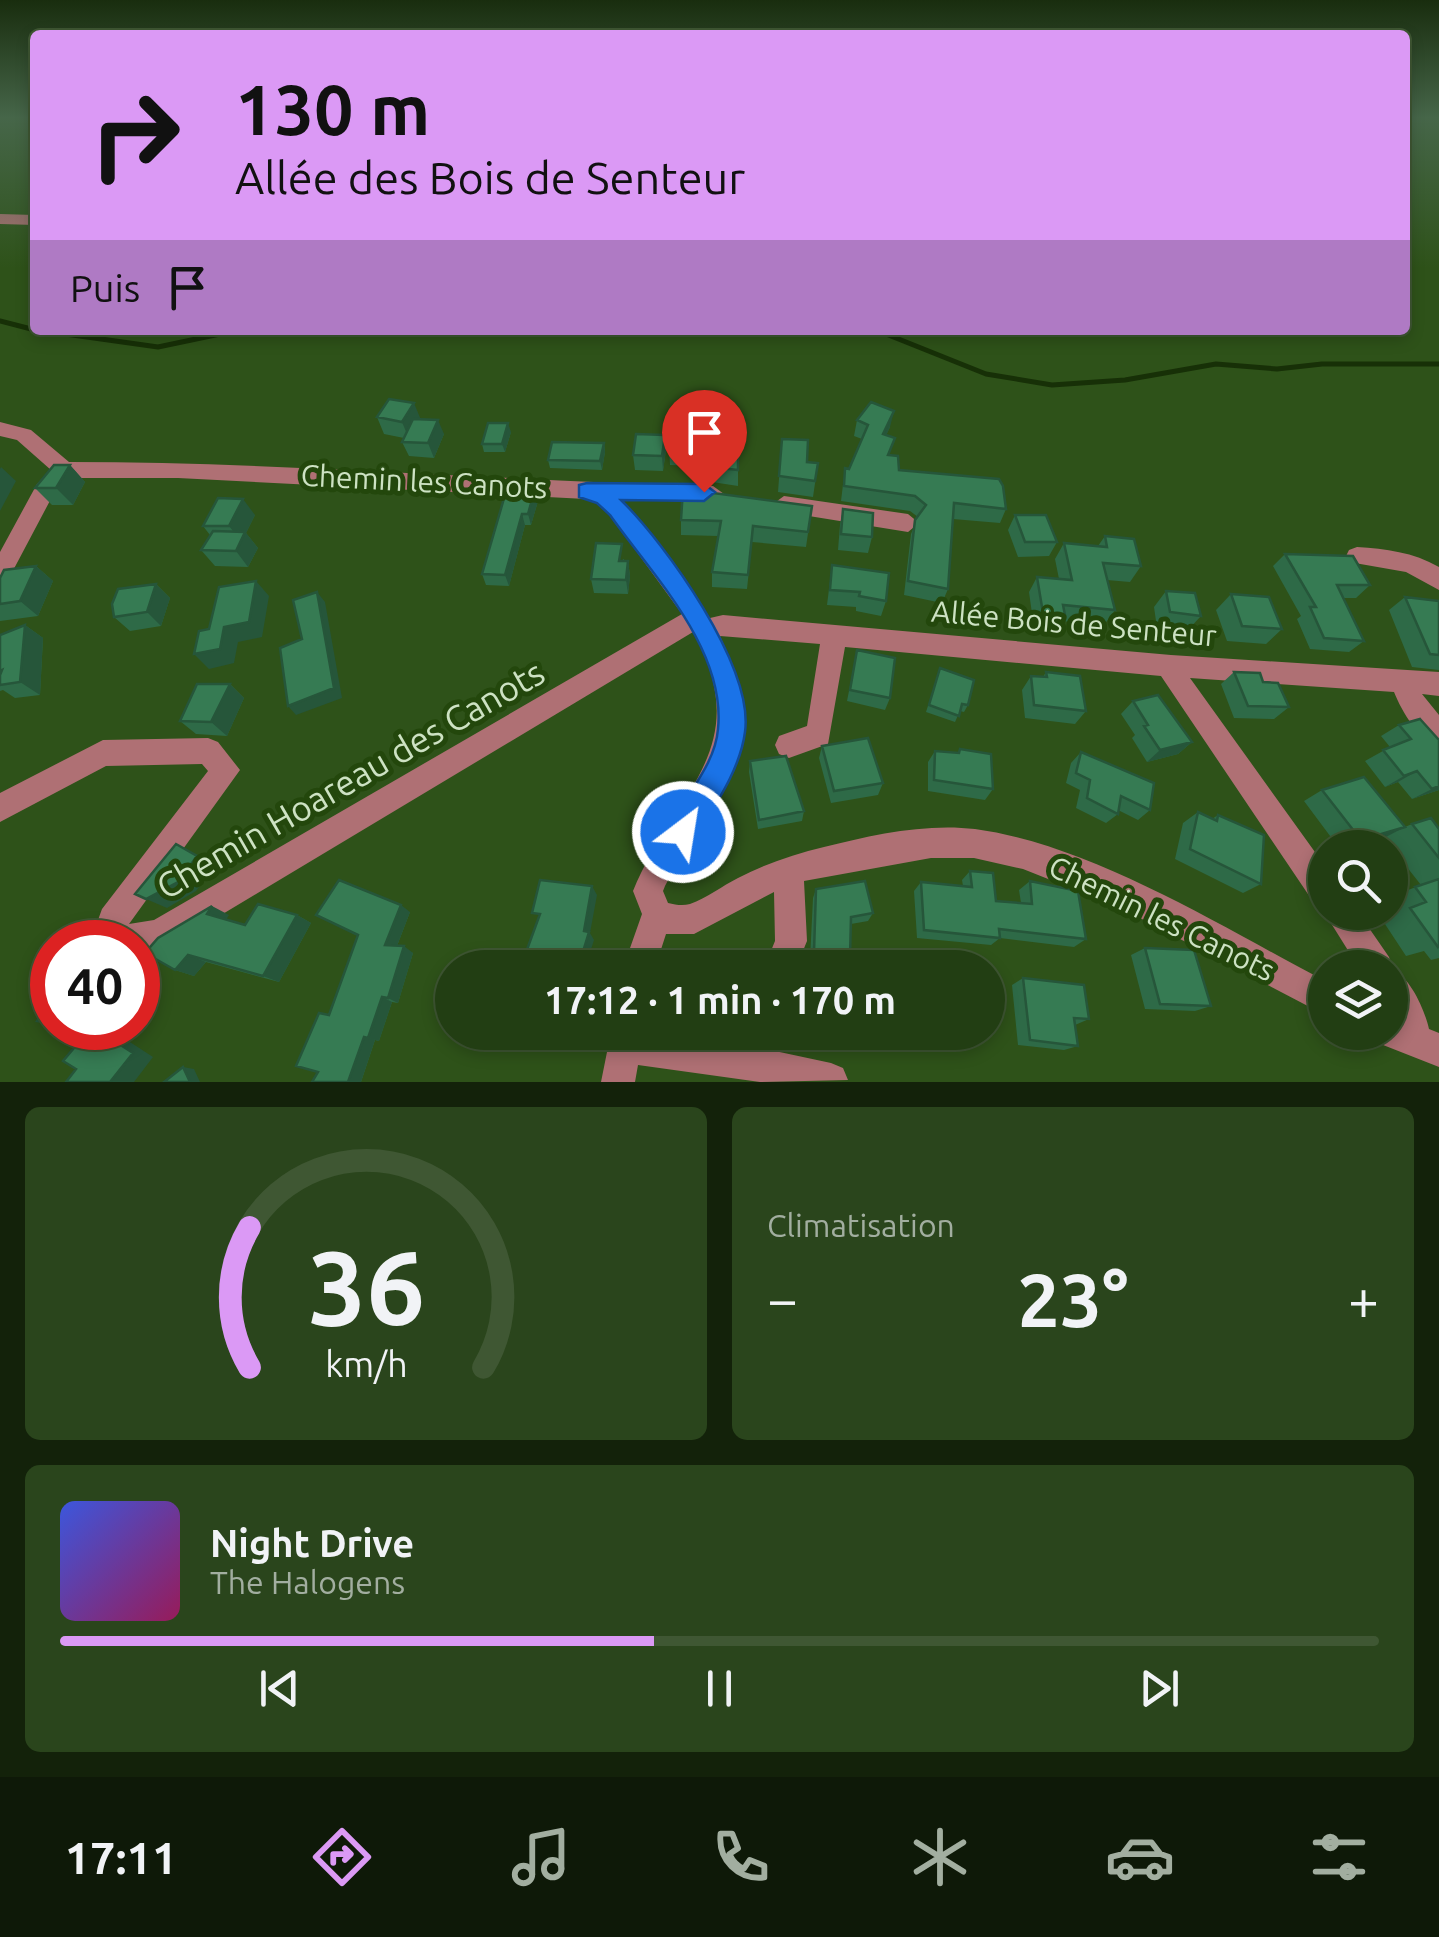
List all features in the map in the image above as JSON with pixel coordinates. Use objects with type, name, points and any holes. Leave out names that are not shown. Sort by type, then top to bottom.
[{"type":"street","points":[[0,219],[30,220]]},
{"type":"street","points":[[0,429],[24,435],[64,470],[45,490],[0,573]]},
{"type":"street","name":"Chemin les Canots","points":[[64,470],[198,471],[587,491],[605,498],[618,509],[701,624],[726,676],[732,730],[719,771],[655,873],[648,892],[657,914],[680,922],[700,916],[789,871],[936,842],[1028,854],[1084,876],[1308,990]]},
{"type":"street","points":[[587,491],[704,492],[908,522]]},
{"type":"street","points":[[1357,556],[1408,562],[1425,568],[1439,580]]},
{"type":"street","name":"Allée Bois de Senteur","points":[[701,624],[1171,666],[1439,684]]},
{"type":"street","name":"Chemin Hoareau des Canots","points":[[0,808],[83,762],[117,749],[208,752],[220,760],[226,770],[113,920],[116,935],[129,942],[160,934],[701,624]]},
{"type":"street","points":[[789,745],[819,735],[834,634]]},
{"type":"street","points":[[1171,666],[1174,677],[1308,868]]},
{"type":"street","points":[[1402,682],[1421,716],[1439,735]]},
{"type":"street","points":[[787,950],[791,941],[789,871]]},
{"type":"street","points":[[645,950],[657,914]]},
{"type":"street","points":[[1408,1016],[1415,1041]]},
{"type":"street","points":[[618,1082],[623,1050]]},
{"type":"street","points":[[749,1050],[831,1080]]},
{"type":"building","points":[[389,399],[414,403],[402,422],[377,417]]},
{"type":"building","points":[[871,402],[894,411],[883,434],[895,438],[888,455],[898,456],[899,470],[999,479],[1003,486],[1006,509],[954,503],[948,589],[908,581],[915,520],[926,505],[915,496],[844,486],[845,468],[849,469],[868,425],[857,420]]},
{"type":"building","points":[[673,415],[699,416],[695,449],[669,448]]},
{"type":"building","points":[[413,419],[438,420],[428,443],[402,442]]},
{"type":"building","points":[[488,423],[508,423],[502,444],[482,444]]},
{"type":"building","points":[[636,434],[665,435],[662,456],[633,455]]},
{"type":"building","points":[[782,439],[808,440],[807,462],[818,463],[815,481],[779,476]]},
{"type":"building","points":[[552,442],[604,443],[600,461],[548,460]]},
{"type":"building","points":[[712,444],[738,444],[738,470],[712,467]]},
{"type":"building","points":[[54,465],[70,465],[56,488],[35,488]]},
{"type":"building","points":[[507,488],[535,489],[528,514],[522,514],[505,575],[482,574]]},
{"type":"building","points":[[683,489],[812,506],[808,532],[753,526],[748,575],[712,572],[721,521],[681,520]]},
{"type":"building","points":[[218,498],[243,499],[229,526],[203,526]]},
{"type":"building","points":[[843,509],[873,513],[872,537],[841,534]]},
{"type":"building","points":[[1015,515],[1046,515],[1057,542],[1025,542]]},
{"type":"building","points":[[213,531],[245,532],[236,551],[201,550]]},
{"type":"building","points":[[1105,536],[1134,539],[1141,566],[1103,563],[1115,610],[1063,605],[1065,615],[1043,613],[1037,577],[1072,580],[1064,543],[1107,547]]},
{"type":"building","points":[[596,543],[622,544],[619,561],[628,561],[626,580],[591,579]]},
{"type":"building","points":[[1285,554],[1353,556],[1370,585],[1337,585],[1364,641],[1324,638],[1310,607],[1316,607]]},
{"type":"building","points":[[832,565],[889,573],[886,601],[859,596],[860,592],[830,590]]},
{"type":"building","points":[[36,566],[20,601],[0,604],[0,578],[4,570]]},
{"type":"building","points":[[256,581],[249,622],[224,627],[220,649],[194,654],[199,631],[209,629],[219,587]]},
{"type":"building","points":[[156,584],[147,612],[114,617],[112,604],[118,589]]},
{"type":"building","points":[[1166,591],[1195,593],[1201,616],[1170,612]]},
{"type":"building","points":[[317,592],[334,688],[288,706],[280,648],[302,639],[293,600]]},
{"type":"building","points":[[1231,594],[1269,597],[1282,629],[1242,626]]},
{"type":"building","points":[[1405,597],[1439,601],[1439,655],[1430,654]]},
{"type":"building","points":[[25,625],[20,682],[0,685],[0,635]]},
{"type":"building","points":[[857,650],[895,658],[890,698],[850,690]]},
{"type":"building","points":[[940,668],[974,680],[968,705],[962,704],[959,716],[929,705]]},
{"type":"building","points":[[1046,672],[1080,676],[1086,711],[1034,705],[1031,676],[1047,677]]},
{"type":"building","points":[[1234,672],[1260,673],[1263,682],[1278,683],[1289,707],[1248,706]]},
{"type":"building","points":[[197,684],[230,684],[211,722],[180,721]]},
{"type":"building","points":[[1158,695],[1192,742],[1160,750],[1133,701]]},
{"type":"building","points":[[1420,719],[1439,740],[1439,786],[1432,789],[1417,771],[1404,776],[1383,750],[1411,739],[1399,725]]},
{"type":"building","points":[[868,738],[883,783],[834,791],[822,746]]},
{"type":"building","points":[[960,749],[991,754],[993,789],[934,780],[935,751],[959,753]]},
{"type":"building","points":[[1081,752],[1154,783],[1150,810],[1121,796],[1118,814],[1087,798],[1090,780],[1076,773]]},
{"type":"building","points":[[786,756],[804,811],[759,820],[750,761]]},
{"type":"building","points":[[1364,777],[1405,827],[1353,830],[1322,790]]},
{"type":"building","points":[[1198,812],[1217,821],[1218,815],[1264,835],[1261,884],[1190,849]]},
{"type":"building","points":[[1431,818],[1439,829],[1439,858],[1412,824]]},
{"type":"building","points":[[176,844],[197,856],[178,882],[146,899],[135,894]]},
{"type":"building","points":[[970,871],[993,873],[996,901],[1032,904],[1030,881],[1078,891],[1086,939],[999,929],[1000,938],[924,930],[921,882],[972,887]]},
{"type":"building","points":[[1439,879],[1438,947],[1410,908],[1426,902],[1415,887]]},
{"type":"building","points":[[339,880],[401,905],[385,945],[404,946],[388,998],[382,997],[348,1082],[312,1082],[318,1072],[296,1066],[319,1013],[329,1015],[358,935],[316,915]]},
{"type":"building","points":[[540,880],[592,886],[584,931],[589,932],[584,950],[527,950],[540,914],[532,913]]},
{"type":"building","points":[[865,881],[873,913],[851,917],[850,950],[814,950],[816,889]]},
{"type":"building","points":[[258,904],[297,915],[263,976],[188,955],[175,970],[160,962],[160,937],[212,906],[207,914],[245,925]]},
{"type":"building","points":[[1145,948],[1194,950],[1211,1006],[1160,1004]]},
{"type":"building","points":[[1023,978],[1084,985],[1089,1019],[1074,1018],[1078,1046],[1030,1040]]},
{"type":"building","points":[[72,1050],[133,1053],[110,1082],[66,1082],[76,1069],[63,1061]]},
{"type":"building","points":[[183,1067],[190,1082],[164,1082]]},
{"type":"waterway","points":[[0,321],[30,329]]},
{"type":"waterway","points":[[73,335],[158,347],[215,335]]},
{"type":"waterway","points":[[888,335],[986,374],[1052,385],[1125,380],[1216,364],[1277,369],[1322,364],[1439,364]]},
{"type":"route","points":[[683,832],[719,771],[732,730],[732,700],[726,676],[705,630],[618,509],[587,491],[704,492]]}]
